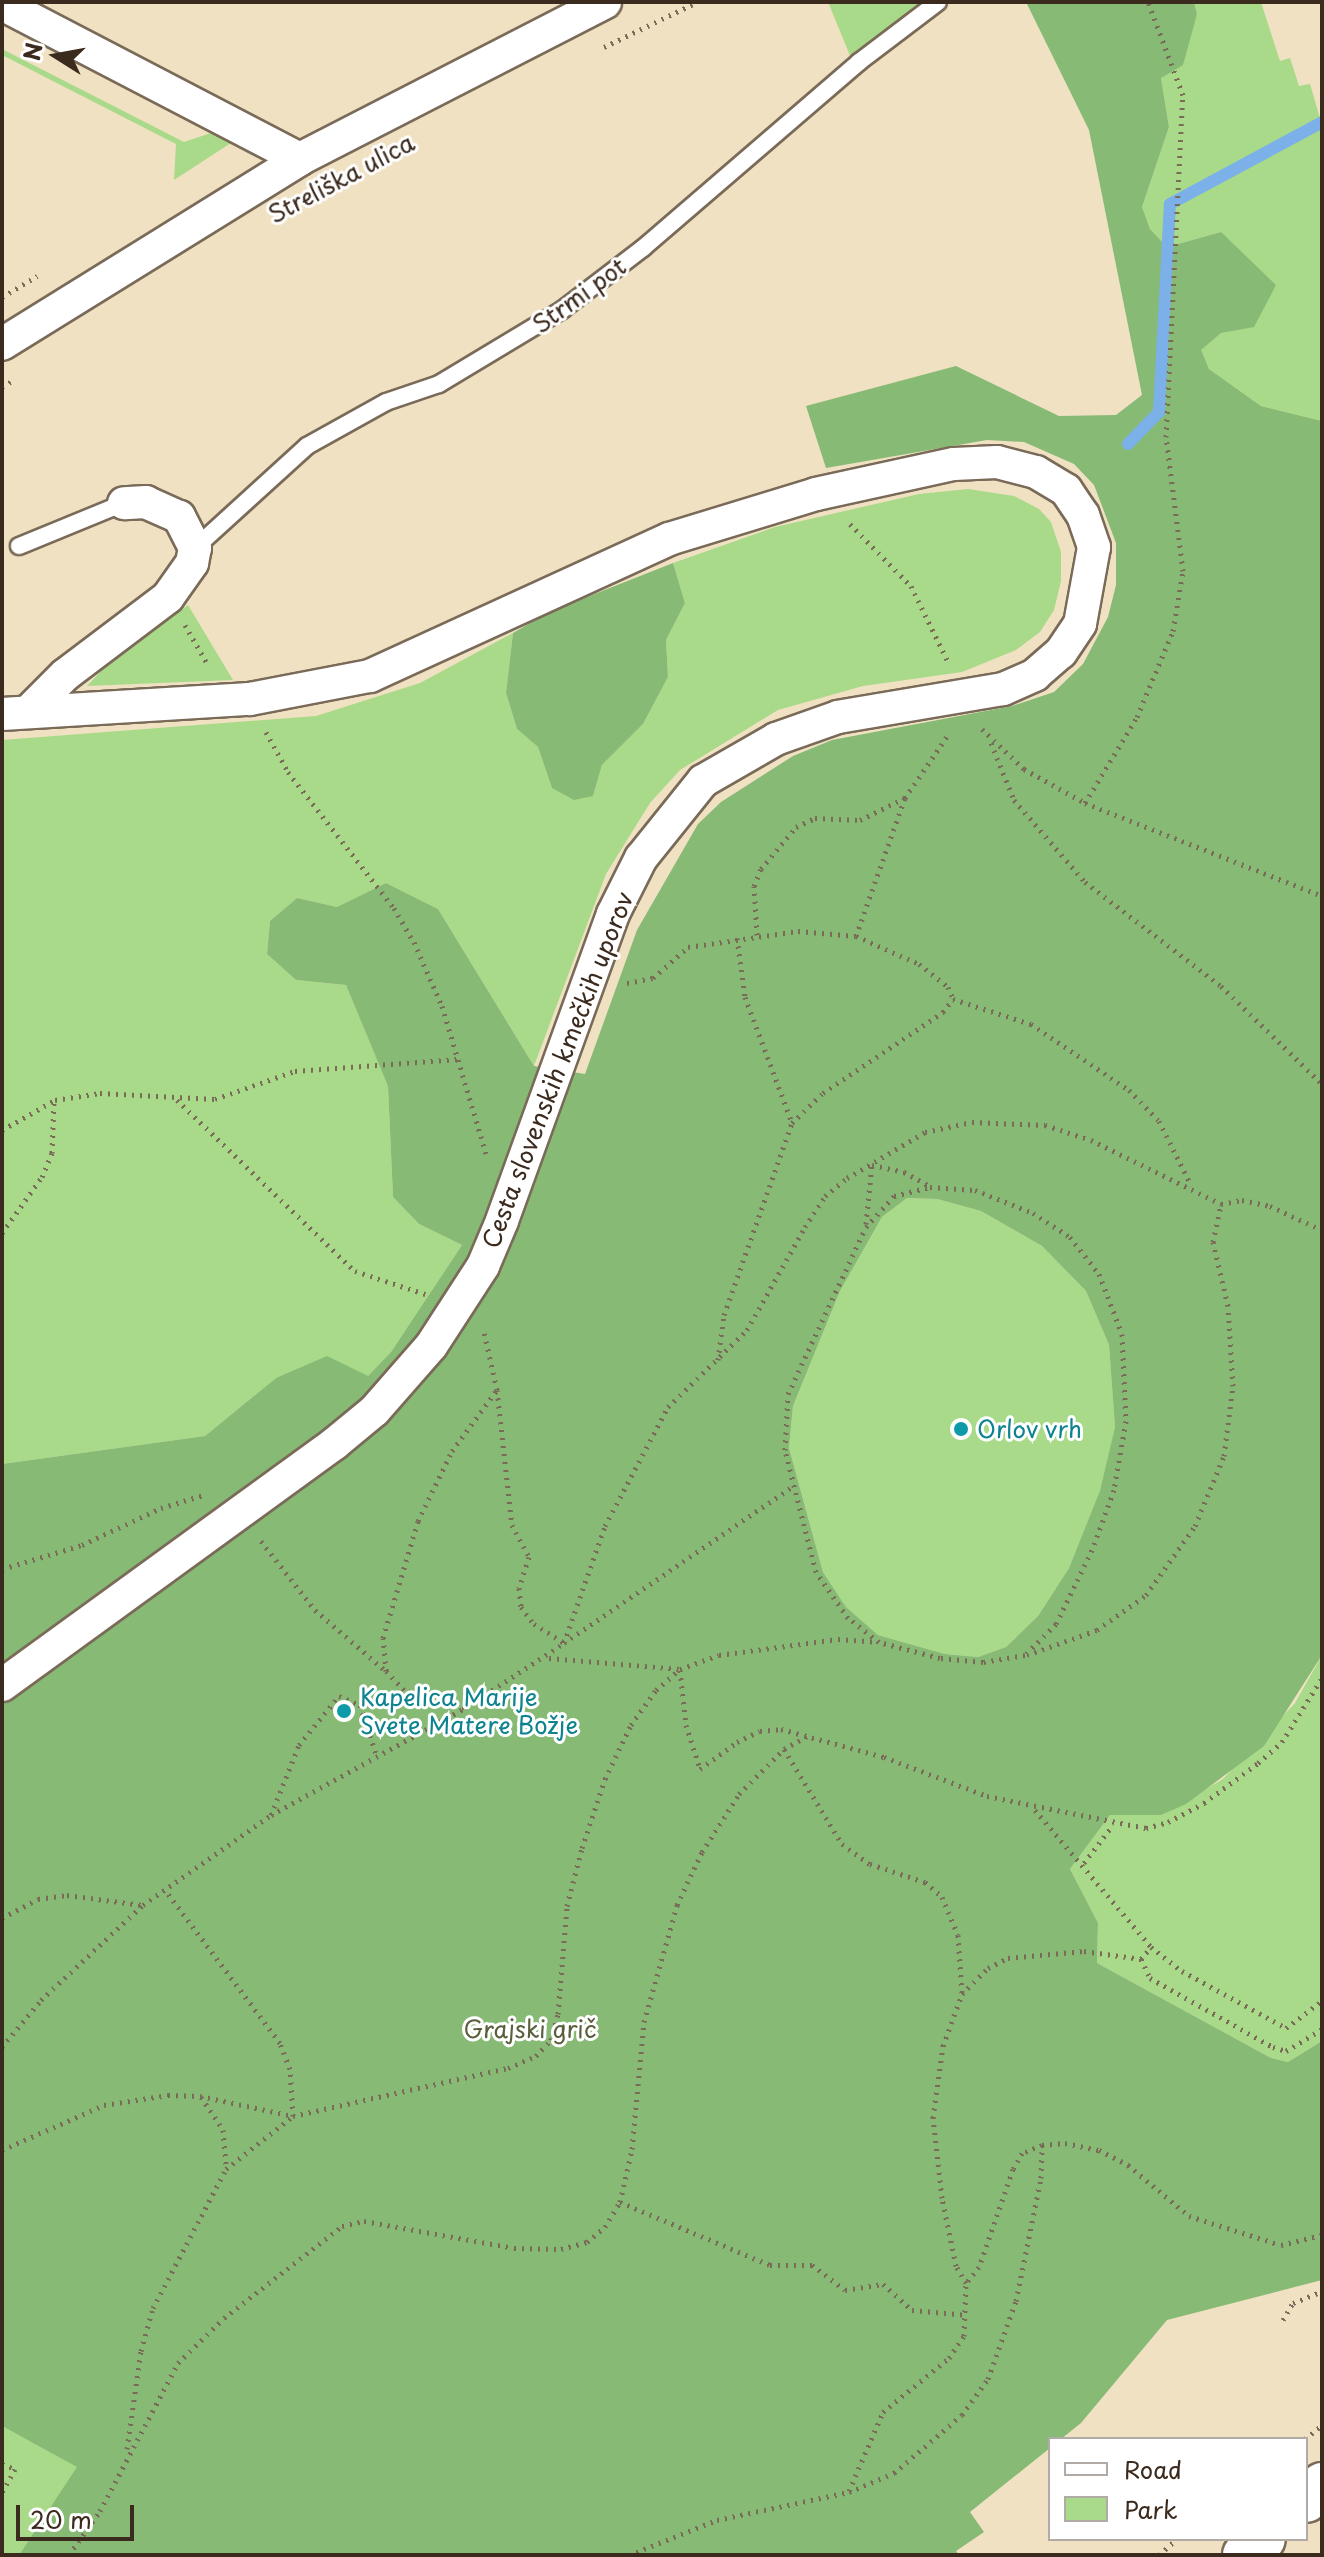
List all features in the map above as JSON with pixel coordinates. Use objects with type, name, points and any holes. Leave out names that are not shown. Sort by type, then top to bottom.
[{"type":"main road","points":[[1245,2555],[1261,2541]]},
{"type":"street","name":"Streliška ulica","points":[[2,344],[300,159],[605,2]]},
{"type":"street","points":[[2,4],[300,159]]},
{"type":"street","name":"Cesta slovenskih kmečkih uporov","points":[[2,1685],[240,1515],[374,1411],[408,1375],[461,1304],[502,1221],[591,975],[641,858],[703,781],[776,739],[838,717],[960,698],[1035,675],[1061,652],[1080,624],[1094,547],[1083,515],[1066,490],[1036,472],[997,462],[954,464],[816,494],[655,544],[370,676],[240,700],[16,712]]},
{"type":"street","points":[[124,503],[146,502],[179,517],[195,548]]},
{"type":"street","name":"Strmi pot","points":[[16,712],[168,597],[187,572],[195,548]]},
{"type":"lane","name":"Strmi pot","points":[[195,548],[307,446],[375,407],[439,384],[562,310],[643,248],[859,62],[938,2]]},
{"type":"lane","points":[[19,546],[124,503]]},
{"type":"path","points":[[590,53],[697,2]]},
{"type":"path","points":[[1085,803],[1137,717],[1173,631],[1183,571],[1166,437],[1183,95],[1179,73],[1148,2]]},
{"type":"path","points":[[2,387],[28,369]]},
{"type":"path","points":[[816,494],[881,551],[911,586],[960,698],[991,742],[1014,800],[1085,882],[1221,986],[1322,1084]]},
{"type":"path","points":[[168,597],[288,772],[394,908],[414,942],[459,1059],[477,1116]]},
{"type":"path","points":[[856,936],[905,798],[955,725],[960,698]]},
{"type":"path","points":[[991,742],[1024,769],[1085,803],[1322,896]]},
{"type":"path","points":[[757,935],[754,886],[761,869],[796,827],[815,818],[860,820],[905,798]]},
{"type":"path","points":[[591,975],[632,983],[653,978],[688,947],[737,937],[798,931],[856,936],[919,964],[948,987],[953,999]]},
{"type":"path","points":[[737,937],[745,997],[792,1123]]},
{"type":"path","points":[[718,1361],[724,1315],[792,1123],[823,1093],[943,1012],[953,999]]},
{"type":"path","points":[[953,999],[993,1008],[1031,1024],[1129,1090],[1159,1121],[1192,1186]]},
{"type":"path","points":[[2,1130],[55,1100],[100,1093],[177,1100],[215,1099],[295,1071],[459,1059]]},
{"type":"path","points":[[2,1233],[42,1177],[52,1153],[55,1100]]},
{"type":"path","points":[[177,1100],[355,1271],[461,1304],[484,1331],[497,1390],[512,1525],[529,1557],[519,1588],[521,1607],[534,1624],[564,1643]]},
{"type":"path","points":[[564,1643],[605,1526],[646,1442],[668,1407],[747,1330],[825,1196],[925,1132],[972,1122],[1007,1121],[1045,1125],[1091,1140],[1192,1186],[1221,1204],[1242,1200],[1270,1206],[1322,1230]]},
{"type":"path","points":[[872,1165],[904,1172],[930,1187]]},
{"type":"path","points":[[866,1227],[872,1165]]},
{"type":"path","points":[[879,1642],[848,1618],[816,1572],[792,1487],[784,1424],[788,1394],[866,1227],[894,1196],[930,1187],[975,1190],[1033,1213],[1070,1237],[1099,1274],[1122,1334],[1126,1421],[1114,1490],[1092,1550],[1056,1624],[1025,1655]]},
{"type":"path","points":[[548,1658],[680,1669],[749,1651],[838,1639],[879,1642],[969,1661],[1025,1655],[1097,1630],[1146,1595],[1195,1526],[1224,1456],[1233,1386],[1228,1306],[1213,1242],[1221,1204]]},
{"type":"path","points":[[386,1671],[383,1638],[418,1521],[452,1451],[497,1390]]},
{"type":"path","points":[[2,2047],[41,2000],[143,1905],[271,1815],[465,1708],[548,1658],[564,1643],[792,1487]]},
{"type":"path","points":[[2,1569],[82,1545],[193,1496],[226,1501],[315,1610],[404,1690],[465,1708]]},
{"type":"path","points":[[680,1669],[686,1725],[700,1769],[760,1731],[807,1736],[1032,1807],[1113,1825],[1146,1828],[1168,1822],[1204,1803],[1282,1742],[1322,1678]]},
{"type":"path","points":[[2,2150],[104,2105],[168,2095],[200,2096],[293,2116],[508,2068],[536,2056],[551,2040],[558,2014],[567,1906],[605,1779],[631,1725],[656,1690],[680,1669]]},
{"type":"path","points":[[271,1815],[299,1745],[339,1696],[360,1705],[404,1690]]},
{"type":"path","points":[[360,1705],[377,1757]]},
{"type":"path","points":[[69,2555],[100,2511],[127,2454],[178,2363],[197,2341],[342,2226],[364,2221],[514,2248],[561,2249],[587,2242],[605,2227],[620,2202],[632,2149],[644,2022],[677,1905],[702,1852],[739,1794],[784,1749],[807,1736]]},
{"type":"path","points":[[784,1749],[842,1844],[870,1864],[925,1882],[942,1897],[958,1935],[962,1994],[943,2046],[933,2118],[942,2198],[956,2266],[966,2283],[968,2315],[964,2336],[949,2358],[883,2412],[849,2492]]},
{"type":"path","points":[[1032,1807],[1084,1863],[1151,1947],[1182,1971],[1286,2028],[1322,2001]]},
{"type":"path","points":[[1084,1863],[1113,1825]]},
{"type":"path","points":[[166,1891],[280,2043],[290,2069],[293,2116]]},
{"type":"path","points":[[2,1918],[38,1899],[67,1895],[143,1905]]},
{"type":"path","points":[[1141,1959],[1151,1947]]},
{"type":"path","points":[[962,1994],[988,1968],[1008,1958],[1084,1951],[1141,1959]]},
{"type":"path","points":[[1141,1959],[1150,1978],[1273,2047],[1286,2051],[1322,2029]]},
{"type":"path","points":[[200,2096],[223,2130],[226,2169]]},
{"type":"path","points":[[127,2454],[141,2351],[153,2308],[226,2169],[293,2116]]},
{"type":"path","points":[[966,2283],[979,2267],[1013,2169],[1022,2153],[1042,2145],[1065,2143],[1099,2150],[1128,2165],[1189,2216],[1281,2245],[1322,2235]]},
{"type":"path","points":[[629,2555],[717,2520],[849,2492],[894,2473],[962,2415],[988,2379],[1016,2301],[1041,2178],[1042,2145]]},
{"type":"path","points":[[620,2202],[770,2265],[812,2265],[845,2290],[883,2284],[912,2310],[968,2315]]},
{"type":"path","points":[[1283,2320],[1293,2303],[1322,2291]]},
{"type":"path","points":[[2,2464],[15,2469],[2,2492]]},
{"type":"path","points":[[1159,2555],[1175,2541]]},
{"type":"green space","points":[[828,2],[921,2],[851,58]]},
{"type":"green space","name":"Grajski grič","points":[[1026,2],[1194,2],[1197,14],[1183,65],[1161,78],[1169,127],[1142,207],[1150,229],[1167,247],[1221,232],[1276,285],[1254,327],[1221,333],[1201,350],[1209,369],[1261,406],[1322,421],[1322,1655],[1264,1746],[1186,1804],[1161,1815],[1110,1815],[1070,1869],[1098,1923],[1097,1963],[1271,2058],[1288,2062],[1322,2041],[1322,2280],[1167,2320],[1081,2423],[1064,2437],[1048,2437],[1048,2450],[970,2512],[984,2532],[956,2551],[959,2555],[19,2555],[77,2467],[2,2426],[2,1464],[205,1436],[276,1378],[327,1356],[368,1376],[391,1352],[462,1245],[419,1224],[393,1197],[388,1086],[346,985],[296,980],[267,954],[270,921],[297,898],[337,907],[386,883],[438,909],[534,1066],[585,1074],[637,930],[698,824],[721,802],[793,756],[832,740],[1012,706],[1054,692],[1083,664],[1108,617],[1116,585],[1116,543],[1094,485],[1074,464],[1024,442],[987,440],[826,468],[806,406],[956,366],[1059,416],[1116,415],[1142,395],[1089,130]],"holes":[[[907,1198],[937,1199],[981,1211],[1042,1246],[1086,1291],[1109,1345],[1115,1427],[1100,1491],[1069,1568],[1038,1616],[1006,1647],[978,1657],[945,1654],[878,1635],[846,1607],[823,1572],[789,1448],[793,1406],[840,1291],[882,1217]]]},
{"type":"green space","points":[[1194,2],[1261,2],[1280,61],[1290,58],[1299,86],[1310,84],[1322,125],[1322,421],[1261,406],[1209,369],[1200,350],[1221,333],[1254,326],[1221,232],[1167,247],[1150,229],[1142,207],[1169,127],[1161,78],[1197,14]]},
{"type":"green space","points":[[2,49],[184,142],[223,129],[231,143],[174,180],[176,144],[2,55]]},
{"type":"green space","points":[[968,489],[1014,496],[1039,509],[1051,522],[1061,552],[1061,581],[1054,610],[1040,632],[1016,650],[962,672],[863,686],[778,710],[680,770],[650,803],[606,874],[534,1066],[438,909],[386,883],[337,907],[297,898],[270,921],[267,954],[296,980],[346,985],[388,1085],[393,1197],[419,1224],[462,1245],[391,1352],[368,1376],[276,1378],[205,1436],[2,1464],[2,740],[316,716],[420,683],[513,633],[506,693],[517,729],[538,747],[552,788],[593,796],[602,765],[643,724],[668,677],[666,640],[685,603],[673,563],[775,527],[919,494]]},
{"type":"green space","points":[[673,563],[685,603],[666,640],[668,677],[643,724],[602,765],[593,796],[574,800],[552,788],[538,747],[517,729],[506,693],[513,633],[549,612]]},
{"type":"green space","points":[[188,605],[233,680],[87,686],[103,669]]},
{"type":"green space","points":[[907,1198],[937,1199],[981,1211],[1042,1246],[1086,1291],[1109,1345],[1115,1427],[1101,1491],[1069,1568],[1038,1616],[1006,1647],[978,1657],[945,1654],[878,1635],[846,1607],[823,1572],[789,1448],[793,1406],[840,1291],[882,1217]]},
{"type":"green space","points":[[1322,1655],[1322,2041],[1288,2062],[1271,2058],[1097,1963],[1098,1923],[1070,1869],[1110,1815],[1161,1815],[1223,1779],[1295,1703]]},
{"type":"green space","points":[[2,2426],[78,2467],[19,2555],[2,2555]]},
{"type":"waterway","points":[[1128,444],[1159,412],[1170,204],[1322,122]]},
{"type":"place","name":"Orlov vrh","points":[[961,1429]]},
{"type":"place","name":"Kapelica Marije Svete Matere Božje","points":[[344,1711]]}]
